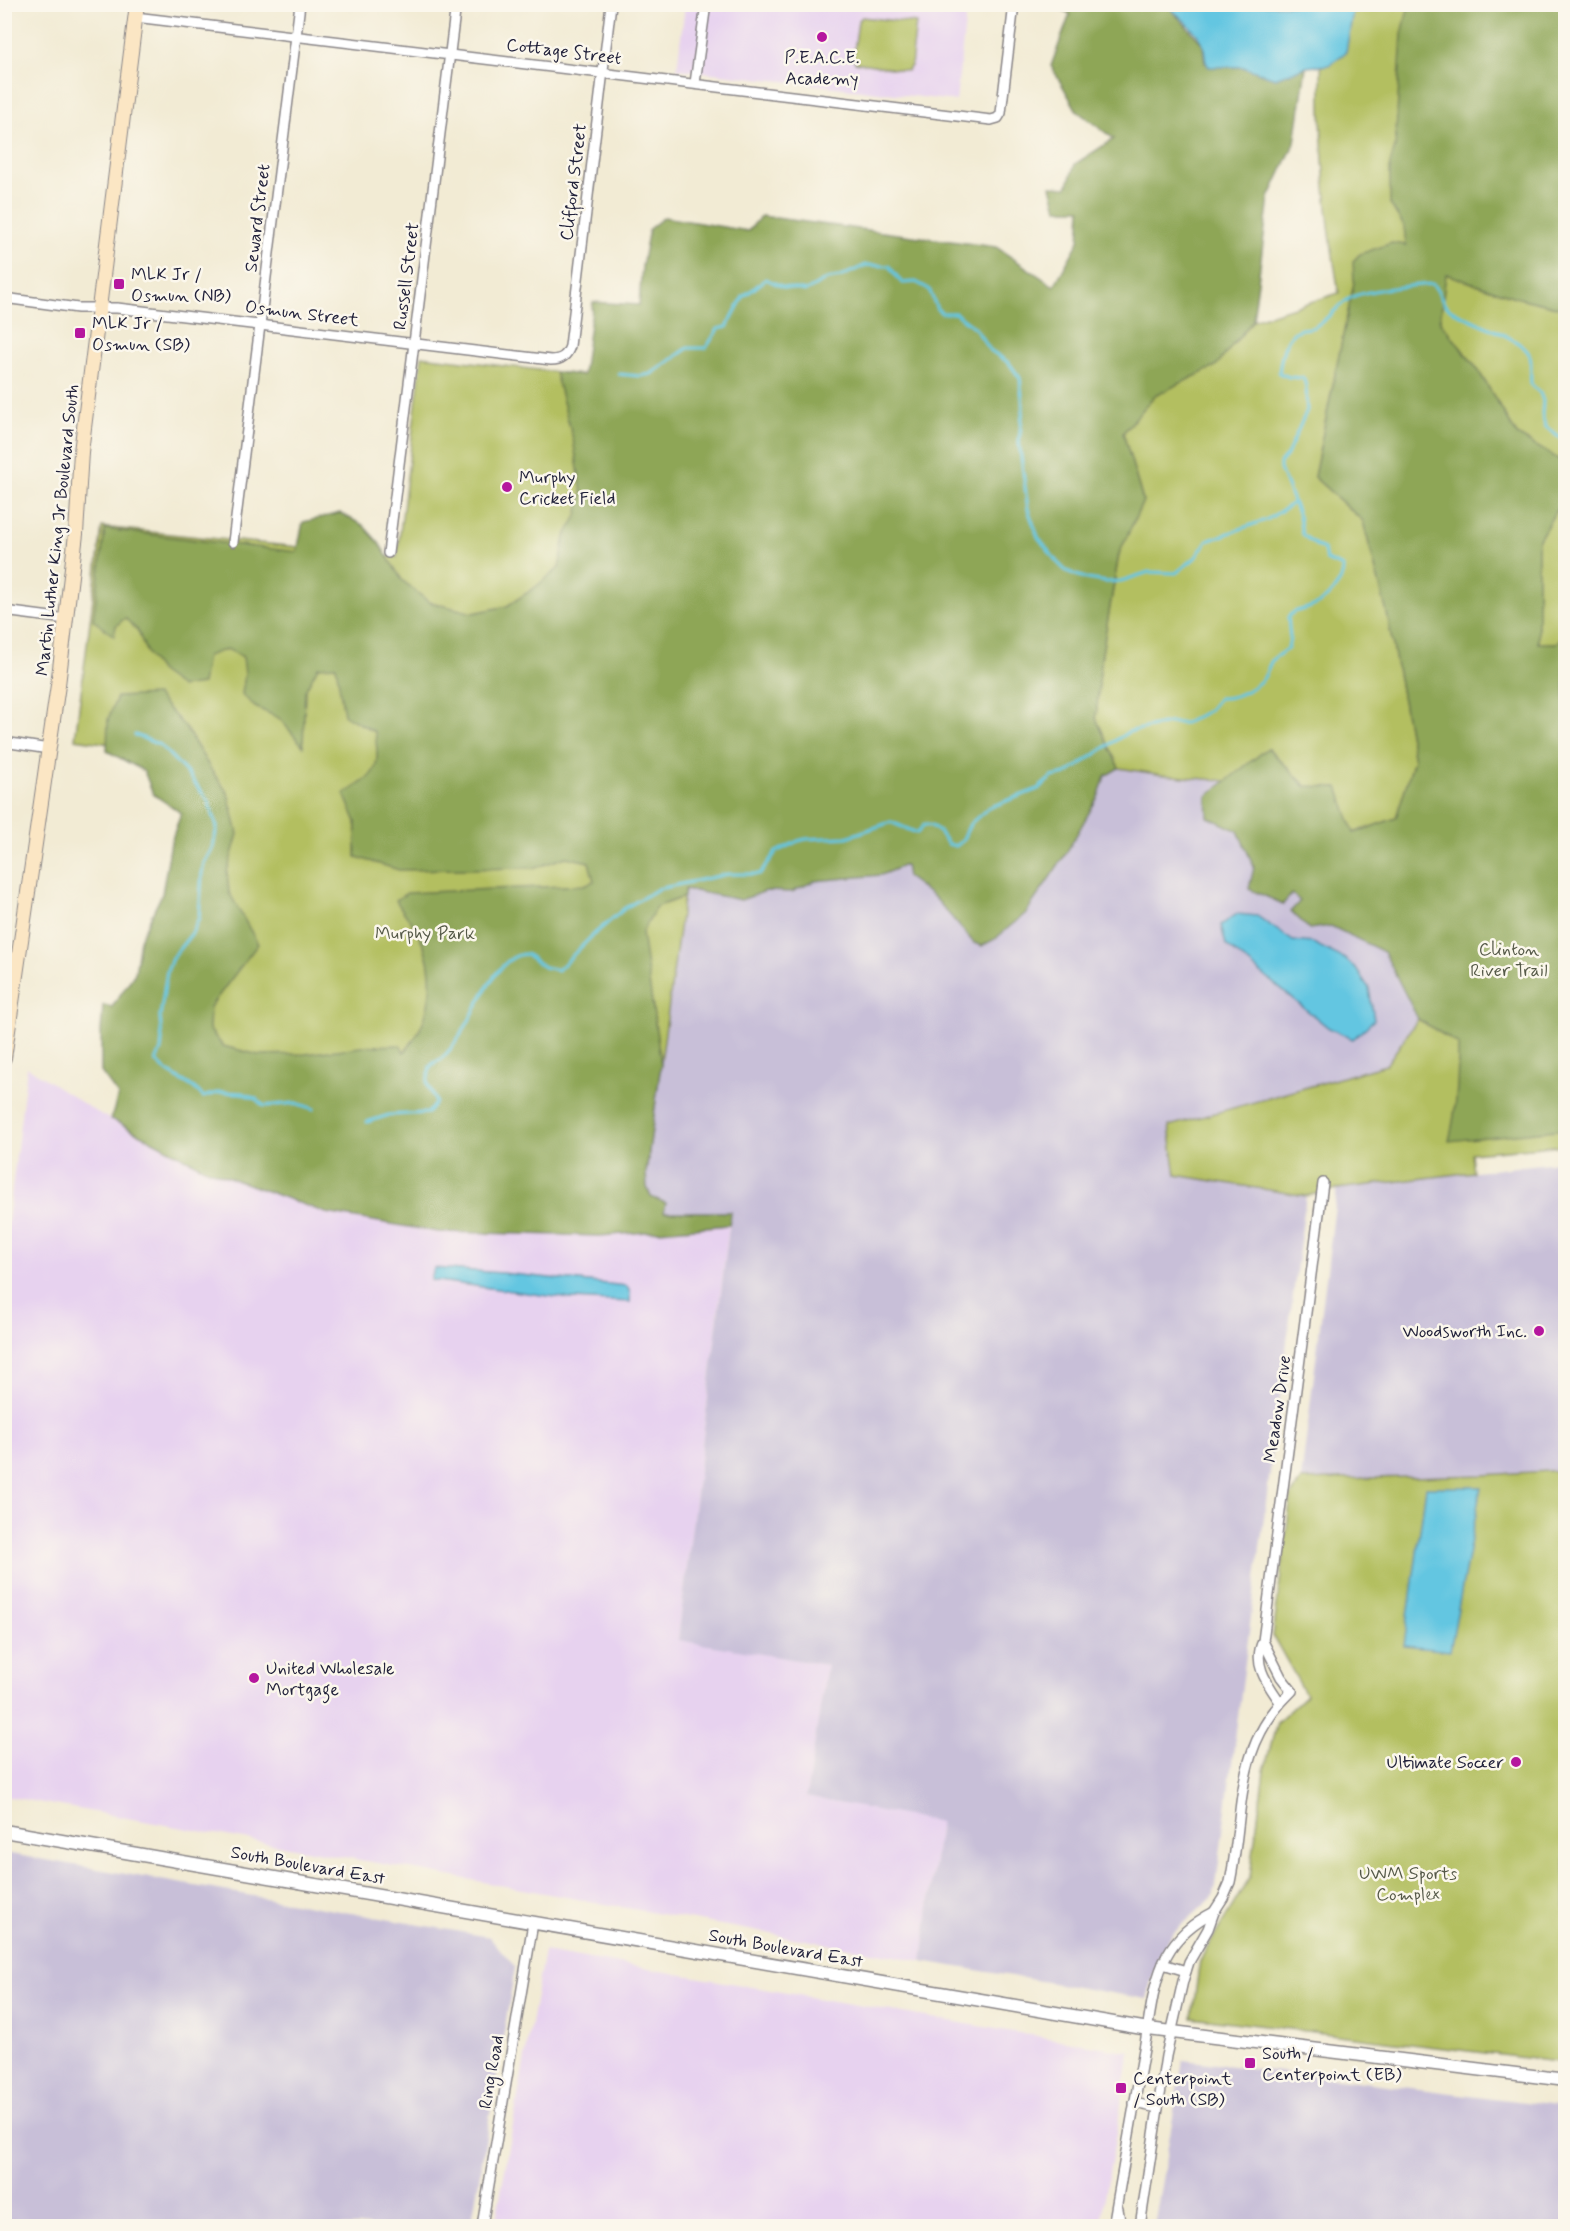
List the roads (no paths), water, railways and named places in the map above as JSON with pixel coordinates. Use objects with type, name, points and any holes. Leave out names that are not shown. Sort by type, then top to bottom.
[{"type":"main road","name":"Martin Luther King Jr Boulevard South","points":[[4,1058],[66,619],[76,534],[81,452],[136,11]]},
{"type":"street","name":"Seward Street","points":[[234,542],[300,4]]},
{"type":"street","name":"Russell Street","points":[[388,553],[456,4]]},
{"type":"street","name":"Clifford Street","points":[[560,359],[567,354],[570,346],[611,4]]},
{"type":"street","points":[[695,83],[706,4]]},
{"type":"street","name":"Cottage Street","points":[[136,11],[296,36],[996,120],[1001,113],[1014,4]]},
{"type":"street","name":"Osmun Street","points":[[4,298],[78,308],[117,308],[551,360],[560,359]]},
{"type":"street","points":[[4,611],[66,619]]},
{"type":"street","points":[[4,742],[49,748]]},
{"type":"street","name":"Meadow Drive","points":[[1280,1702],[1260,1668],[1258,1655],[1263,1641],[1323,1183]]},
{"type":"street","points":[[1140,2226],[1158,2108],[1186,1971],[1230,1882],[1250,1753],[1263,1726],[1280,1702],[1292,1691],[1281,1677],[1263,1641]]},
{"type":"street","name":"South Boulevard East","points":[[4,1831],[1148,2029],[1566,2080]]},
{"type":"street","points":[[1113,2226],[1156,1985],[1163,1964],[1180,1937],[1198,1920],[1214,1912]]},
{"type":"street","name":"Ring Road","points":[[482,2226],[533,1923]]},
{"type":"street","points":[[1163,1964],[1186,1971]]},
{"type":"street","points":[[1134,2103],[1158,2108]]},
{"type":"street","points":[[1117,2201],[1121,2226]]},
{"type":"water","points":[[1167,5],[1354,5],[1346,52],[1329,65],[1306,67],[1275,78],[1243,67],[1209,67],[1200,39]]},
{"type":"water","points":[[1237,914],[1257,916],[1293,941],[1313,943],[1345,959],[1356,969],[1369,988],[1374,1020],[1353,1039],[1329,1028],[1226,945],[1221,925]]},
{"type":"water","points":[[434,1268],[627,1286],[630,1302],[571,1299],[431,1280]]},
{"type":"water","points":[[1426,1487],[1481,1487],[1450,1651],[1404,1646]]},
{"type":"waterway","points":[[618,374],[640,376],[651,374],[688,348],[706,348],[718,329],[727,327],[743,297],[766,279],[783,287],[806,291],[827,279],[840,277],[866,265],[889,266],[902,283],[916,282],[929,289],[937,309],[942,313],[955,313],[975,328],[990,350],[1009,363],[1020,378],[1023,407],[1019,442],[1028,509],[1038,537],[1066,571],[1087,579],[1107,582],[1121,581],[1149,572],[1176,573],[1195,558],[1207,541],[1268,519],[1293,503]]},
{"type":"waterway","points":[[367,1122],[389,1115],[428,1113],[436,1102],[427,1083],[430,1067],[452,1047],[496,973],[515,956],[526,954],[544,967],[558,970],[593,935],[625,908],[658,889],[728,874],[760,874],[776,852],[806,839],[847,837],[891,822],[917,833],[924,825],[932,826],[948,844],[956,846],[962,841],[970,824],[988,808],[1038,789],[1052,777],[1066,774],[1128,732],[1168,723],[1185,723],[1208,711],[1219,698],[1237,695],[1258,684],[1264,678],[1273,659],[1288,648],[1290,638],[1288,617],[1317,605],[1333,591],[1343,573],[1343,567],[1326,560],[1324,549],[1302,534],[1299,516],[1280,469],[1280,463],[1287,455],[1307,410],[1303,378],[1289,377],[1279,373],[1284,347],[1291,336],[1301,329],[1312,328],[1319,324],[1350,298],[1377,290],[1432,284],[1447,307],[1506,336],[1525,349],[1531,359],[1531,384],[1540,393],[1543,401],[1542,414],[1545,426],[1566,443]]},
{"type":"waterway","points":[[135,735],[160,745],[186,772],[208,800],[217,827],[213,847],[202,872],[199,918],[192,933],[172,958],[167,971],[160,1017],[161,1050],[156,1061],[167,1072],[193,1087],[203,1097],[221,1092],[242,1093],[256,1099],[264,1106],[296,1103],[314,1109]]},
{"type":"place","name":"P.E.A.C.E. Academy","points":[[822,37]]},
{"type":"place","name":"MLK Jr / Osmun (NB)","points":[[119,284]]},
{"type":"place","name":"MLK Jr / Osmun (SB)","points":[[80,333]]},
{"type":"place","name":"Murphy Cricket Field","points":[[507,487]]},
{"type":"place","name":"Woodsworth Inc.","points":[[1539,1331]]},
{"type":"place","name":"United Wholesale Mortgage","points":[[254,1678]]},
{"type":"place","name":"Ultimate Soccer","points":[[1516,1762]]},
{"type":"place","name":"South / Centerpoint (EB)","points":[[1250,2063]]},
{"type":"place","name":"Centerpoint / South (SB)","points":[[1121,2088]]},
{"type":"park label","name":"Murphy Park","points":[[425,933]]},
{"type":"park label","name":"Clinton River Trail","points":[[1509,959]]},
{"type":"park label","name":"UWM Sports Complex","points":[[1408,1883]]}]
